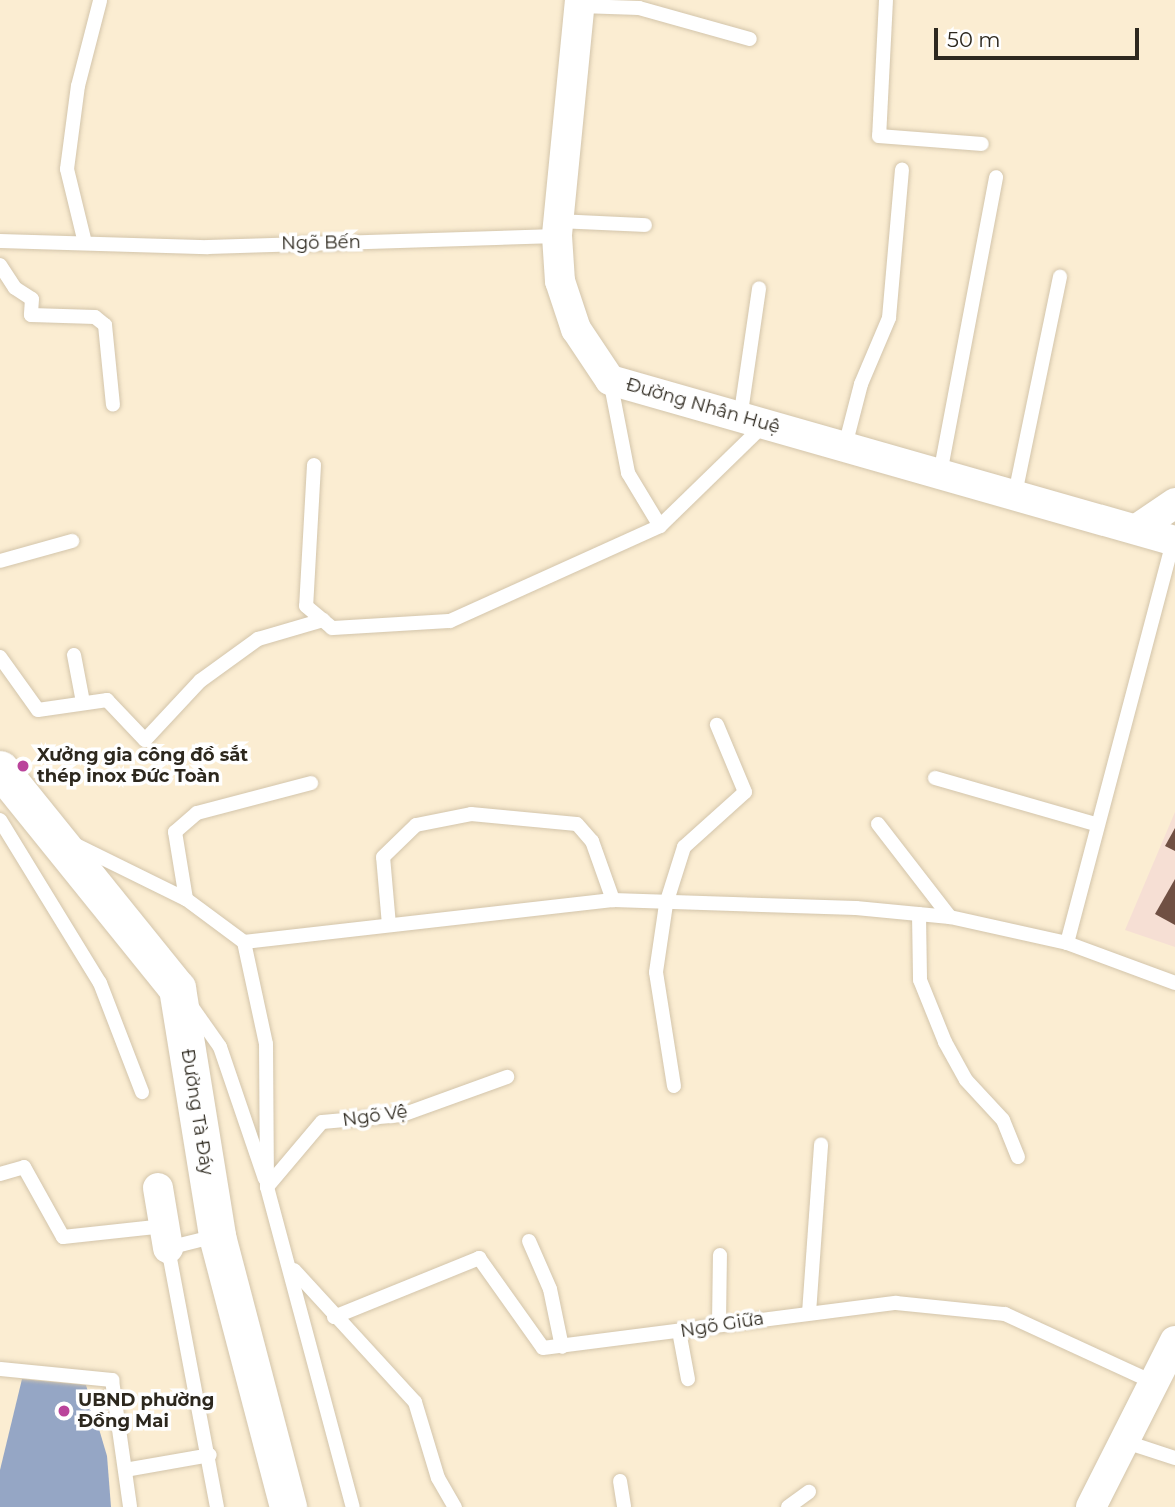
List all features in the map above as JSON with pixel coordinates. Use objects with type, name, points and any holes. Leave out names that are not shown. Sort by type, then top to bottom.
[{"type":"street","name":"Đường Nhân Huệ","points":[[580,3],[558,229],[560,281],[576,329],[610,380],[1174,541]]},
{"type":"street","points":[[1137,529],[1175,503]]},
{"type":"street","name":"Đường Tà Đáy","points":[[0,769],[177,988],[217,1236],[288,1507]]},
{"type":"street","points":[[158,1188],[166,1237]]},
{"type":"street","points":[[1091,1507],[1175,1341]]},
{"type":"lane","points":[[886,0],[879,136],[982,144]]},
{"type":"lane","points":[[85,243],[67,169],[78,86],[100,1]]},
{"type":"lane","points":[[580,3],[639,8],[751,39]]},
{"type":"lane","points":[[845,446],[861,384],[889,318],[902,170]]},
{"type":"lane","points":[[940,474],[996,177]]},
{"type":"lane","name":"Ngõ Bến","points":[[0,241],[208,247],[645,225]]},
{"type":"lane","points":[[0,265],[15,288],[32,299],[31,314],[95,317],[105,325],[113,405]]},
{"type":"lane","points":[[1015,494],[1060,277]]},
{"type":"lane","points":[[314,465],[306,606],[332,628],[450,621],[660,526],[753,421],[759,288]]},
{"type":"lane","points":[[610,380],[628,473],[660,526]]},
{"type":"lane","points":[[0,561],[72,541]]},
{"type":"lane","points":[[1067,943],[1095,824],[1174,541]]},
{"type":"lane","points":[[0,657],[38,710],[107,700],[145,740],[200,681],[258,639],[323,620]]},
{"type":"lane","points":[[74,655],[83,702]]},
{"type":"lane","points":[[674,1086],[656,972],[666,904],[684,847],[745,792],[717,725]]},
{"type":"lane","points":[[934,778],[1095,824]]},
{"type":"lane","points":[[186,900],[175,832],[197,813],[311,783]]},
{"type":"lane","points":[[389,925],[383,857],[416,825],[471,814],[577,824],[592,841],[613,900]]},
{"type":"lane","points":[[0,820],[100,983],[142,1092]]},
{"type":"lane","points":[[878,824],[950,917]]},
{"type":"lane","points":[[55,835],[186,900],[244,942],[266,1044],[267,1187]]},
{"type":"lane","points":[[244,942],[613,900],[950,917],[1067,943],[1175,983]]},
{"type":"lane","points":[[919,914],[920,980],[945,1042],[966,1080],[1003,1120],[1018,1157]]},
{"type":"lane","points":[[177,988],[220,1047],[294,1269],[353,1507]]},
{"type":"lane","name":"Ngõ Vệ","points":[[267,1187],[322,1122],[402,1115],[507,1077]]},
{"type":"lane","points":[[809,1313],[821,1144]]},
{"type":"lane","points":[[0,1174],[24,1167],[63,1237],[217,1236]]},
{"type":"lane","points":[[166,1237],[210,1455],[217,1507]]},
{"type":"lane","points":[[334,1317],[479,1258],[543,1348],[562,1347],[550,1289],[529,1241]]},
{"type":"lane","points":[[719,1323],[720,1255]]},
{"type":"lane","points":[[294,1269],[322,1294],[334,1317],[415,1402],[438,1478],[455,1507]]},
{"type":"lane","name":"Ngõ Giữa","points":[[562,1347],[719,1323],[896,1303],[1005,1314],[1153,1382]]},
{"type":"lane","points":[[679,1331],[688,1379]]},
{"type":"lane","points":[[0,1369],[112,1380],[130,1507]]},
{"type":"lane","points":[[1123,1441],[1175,1458]]},
{"type":"lane","points":[[125,1470],[210,1455]]},
{"type":"lane","points":[[620,1481],[624,1507]]},
{"type":"lane","points":[[788,1507],[809,1492]]},
{"type":"shaded area","points":[[1175,812],[1175,947],[1125,930]]},
{"type":"water","points":[[22,1379],[86,1385],[107,1456],[111,1507],[0,1507],[0,1470]]},
{"type":"building","points":[[1175,828],[1175,851],[1165,846]]},
{"type":"building","points":[[1175,879],[1175,925],[1155,914]]},
{"type":"place","name":"Xưởng gia công đồ sắt thép inox Đức Toàn","points":[[23,766]]},
{"type":"place","name":"UBND phường Đồng Mai","points":[[64,1411]]}]
